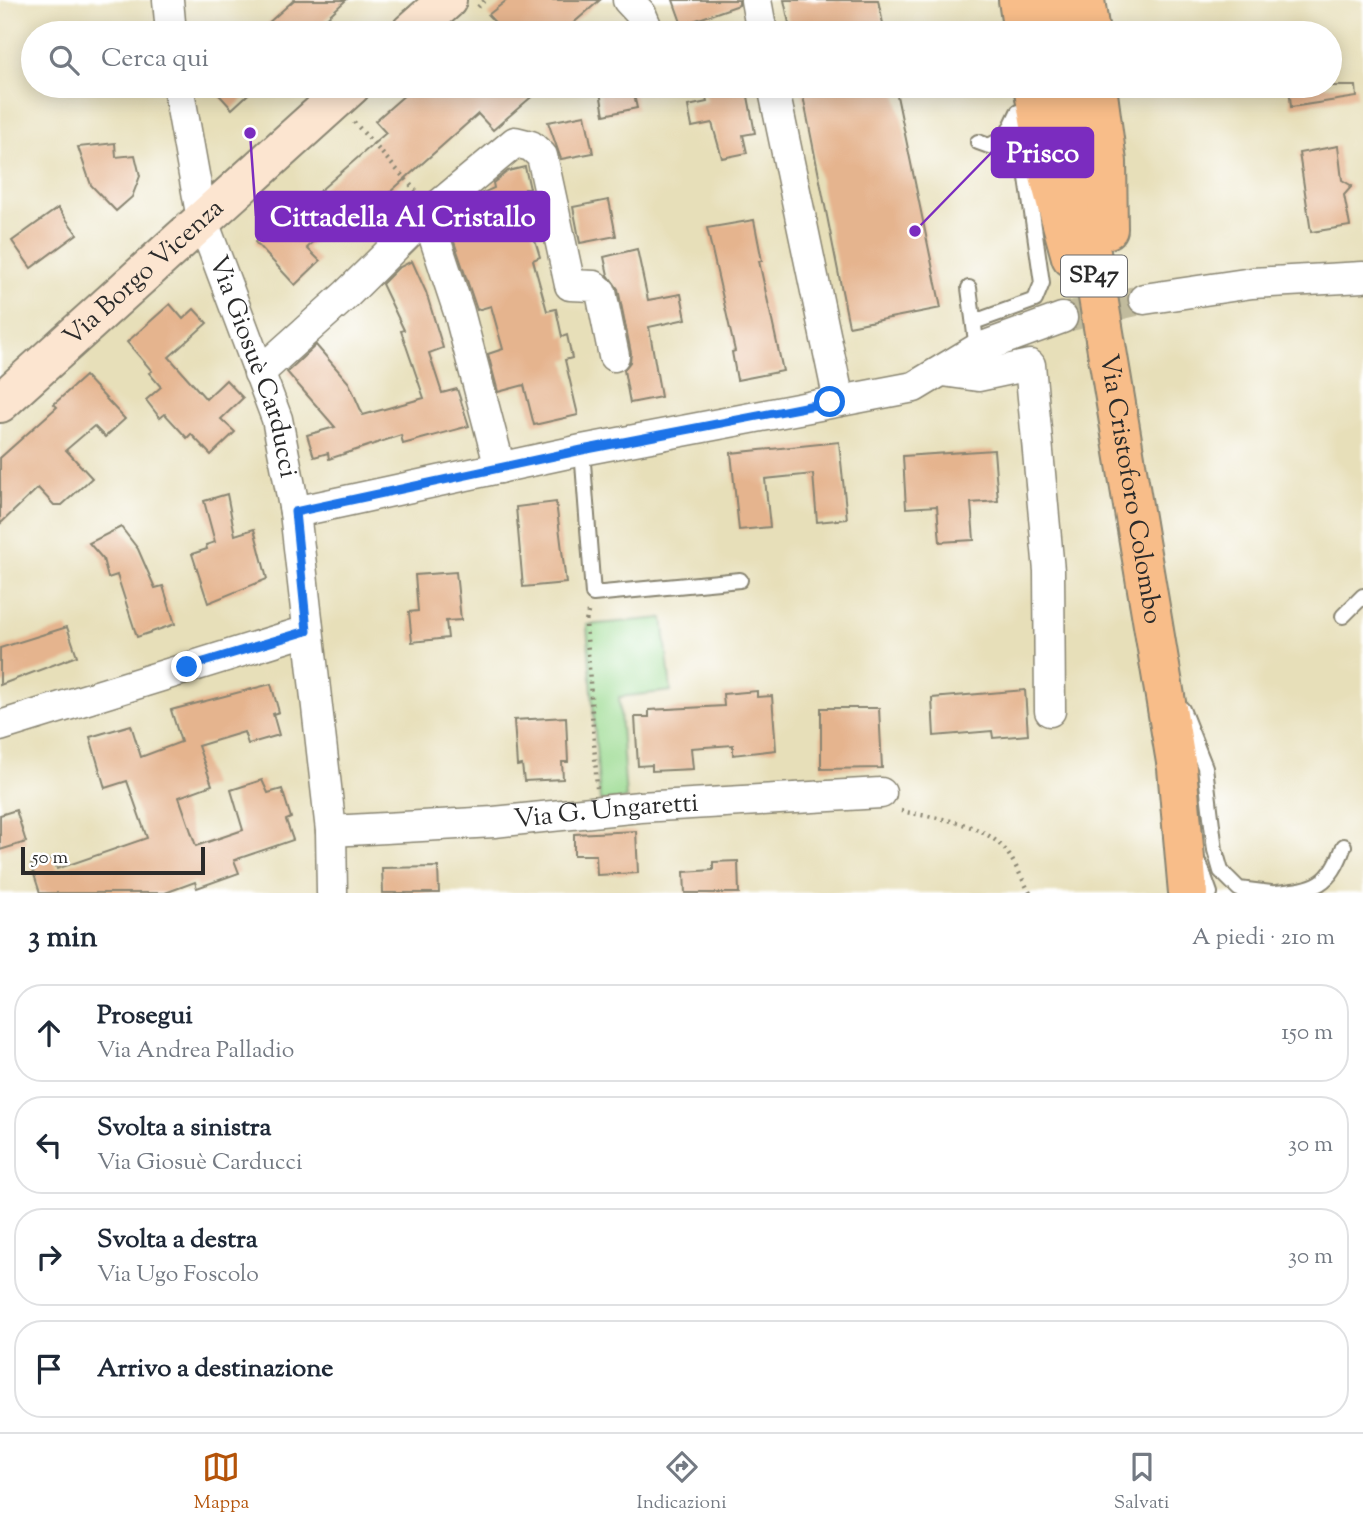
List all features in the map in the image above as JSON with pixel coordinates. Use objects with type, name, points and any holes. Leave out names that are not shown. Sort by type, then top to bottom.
[{"type":"main road","points":[[1055,0],[1058,21]]},
{"type":"main road","points":[[1085,0],[1088,21]]},
{"type":"main road","points":[[1023,98],[1050,180],[1127,465]]},
{"type":"main road","name":"Via Cristoforo Colombo","points":[[1069,98],[1094,273],[1177,768],[1188,893]]},
{"type":"main road","points":[[1099,98],[1107,162],[1109,282],[1127,465]]},
{"type":"street","points":[[167,0],[170,21]]},
{"type":"street","points":[[423,21],[447,0]]},
{"type":"street","points":[[628,0],[644,21]]},
{"type":"street","points":[[756,0],[760,21]]},
{"type":"street","name":"Via Giosuè Carducci","points":[[180,98],[202,219],[278,419],[295,512],[331,831],[326,891]]},
{"type":"street","name":"Via Borgo Vicenza","points":[[0,403],[338,98]]},
{"type":"street","points":[[776,98],[839,401]]},
{"type":"street","points":[[259,373],[346,294],[429,212],[515,142],[531,146],[542,156],[570,285],[594,286],[601,292],[614,356]]},
{"type":"street","points":[[429,212],[500,468]]},
{"type":"street","points":[[1144,299],[1252,283],[1363,278]]},
{"type":"street","points":[[295,512],[582,450],[915,387],[943,371],[975,336],[1062,318]]},
{"type":"street","points":[[943,371],[978,376],[1030,365],[1049,571],[1049,711]]},
{"type":"street","points":[[0,726],[307,631]]},
{"type":"street","name":"Via G. Ungaretti","points":[[331,831],[494,822],[599,811],[881,793]]},
{"type":"lane","points":[[978,142],[989,146],[1006,137],[1023,98]]},
{"type":"lane","points":[[969,288],[975,336],[1035,300],[1042,283],[1023,98]]},
{"type":"lane","points":[[582,450],[593,594],[740,580]]},
{"type":"lane","points":[[1343,616],[1363,596]]},
{"type":"lane","points":[[1162,677],[1174,690],[1205,767],[1215,850],[1222,871],[1239,889],[1274,893],[1307,890],[1326,881],[1344,846]]},
{"type":"lane","points":[[1184,846],[1200,865],[1210,893]]},
{"type":"path","points":[[345,98],[429,212]]},
{"type":"path","points":[[593,594],[586,622],[599,811]]},
{"type":"path","points":[[881,793],[891,809],[961,824],[987,834],[1008,853],[1030,893]]},
{"type":"green space","points":[[663,618],[671,691],[619,697],[626,799],[600,801],[587,625]]},
{"type":"building","points":[[294,0],[346,0],[323,21],[270,21]]},
{"type":"building","points":[[507,0],[600,0],[576,21],[494,21],[488,15]]},
{"type":"building","points":[[673,0],[739,0],[739,5],[693,21],[681,21]]},
{"type":"building","points":[[784,0],[878,0],[882,21],[788,21]]},
{"type":"building","points":[[1342,86],[1356,86],[1357,97],[1291,107],[1290,98],[1342,98]]},
{"type":"building","points":[[222,98],[244,98],[232,109]]},
{"type":"building","points":[[401,98],[530,98],[493,130],[478,114],[354,224],[345,213],[307,248],[320,261],[295,285],[255,242],[294,206],[298,210],[386,133],[375,121]]},
{"type":"building","points":[[601,98],[635,98],[637,108],[604,115]]},
{"type":"building","points":[[706,98],[748,98],[755,133],[743,135],[747,153],[722,158],[712,123],[692,127],[688,106],[707,102]]},
{"type":"building","points":[[803,98],[897,98],[941,308],[849,326]]},
{"type":"building","points":[[585,115],[593,153],[561,159],[548,122]]},
{"type":"building","points":[[115,143],[116,157],[135,155],[140,176],[132,197],[116,211],[91,185],[78,147]]},
{"type":"building","points":[[1338,146],[1342,180],[1352,186],[1344,195],[1350,226],[1311,232],[1299,153]]},
{"type":"building","points":[[525,167],[530,189],[525,189],[528,203],[524,204],[540,257],[533,260],[547,311],[556,309],[562,337],[567,335],[572,358],[565,360],[578,415],[534,425],[524,385],[498,392],[488,354],[503,349],[491,306],[477,310],[447,221],[478,195],[494,188],[493,183],[508,171]]},
{"type":"building","points":[[609,200],[616,236],[580,243],[573,207]]},
{"type":"building","points":[[58,208],[77,234],[31,268],[12,241]]},
{"type":"building","points":[[754,220],[762,261],[759,261],[783,371],[737,380],[732,352],[735,351],[707,228]]},
{"type":"building","points":[[637,249],[648,300],[681,294],[686,319],[649,327],[661,397],[630,403],[624,370],[630,362],[631,353],[618,289],[608,275],[604,257]]},
{"type":"building","points":[[412,261],[426,292],[443,348],[429,353],[442,393],[457,389],[469,426],[403,444],[401,435],[329,459],[328,453],[314,457],[307,435],[335,427],[287,372],[316,345],[349,383],[363,415],[424,398],[401,331],[404,330],[382,284],[398,268]]},
{"type":"building","points":[[170,304],[183,319],[194,309],[207,323],[169,357],[206,399],[226,380],[243,398],[221,419],[235,432],[211,455],[191,434],[187,438],[165,414],[160,418],[146,400],[161,387],[149,373],[152,371],[127,342]]},
{"type":"building","points":[[85,376],[125,419],[105,437],[94,426],[66,450],[92,478],[62,505],[54,505],[38,488],[0,524],[0,458],[57,407],[54,404]]},
{"type":"building","points":[[839,442],[847,519],[817,522],[813,474],[765,479],[770,527],[739,530],[731,453]]},
{"type":"building","points":[[994,450],[998,501],[971,503],[974,540],[940,542],[937,506],[906,508],[903,456]]},
{"type":"building","points":[[227,494],[235,535],[254,529],[267,579],[208,603],[192,554],[207,549],[206,545],[215,542],[204,501]]},
{"type":"building","points":[[556,502],[566,583],[523,587],[516,507]]},
{"type":"building","points":[[121,527],[138,549],[155,588],[163,586],[175,624],[137,637],[117,575],[108,578],[103,559],[89,543]]},
{"type":"building","points":[[456,572],[461,620],[446,621],[448,638],[412,642],[409,612],[418,611],[415,575]]},
{"type":"building","points":[[67,627],[77,656],[0,685],[0,648]]},
{"type":"building","points":[[271,684],[279,712],[273,714],[279,735],[248,744],[244,732],[198,746],[212,785],[179,797],[196,846],[243,830],[231,790],[262,780],[268,793],[282,789],[291,818],[286,820],[293,840],[234,860],[239,873],[197,888],[195,882],[165,893],[40,893],[31,865],[54,858],[57,869],[147,838],[127,781],[105,788],[90,737],[131,725],[141,757],[181,742],[171,710]]},
{"type":"building","points":[[1025,690],[1028,735],[993,738],[992,731],[934,736],[932,698]]},
{"type":"building","points":[[757,691],[757,697],[772,696],[776,750],[733,755],[733,745],[691,748],[693,769],[652,771],[652,765],[638,766],[635,717],[649,717],[649,710],[724,706],[723,694]]},
{"type":"building","points":[[821,708],[879,708],[882,768],[821,769]]},
{"type":"building","points":[[566,717],[568,762],[562,762],[563,779],[524,781],[522,765],[517,766],[514,720]]},
{"type":"building","points":[[16,810],[26,842],[0,850],[0,815]]},
{"type":"building","points":[[636,831],[638,873],[597,875],[596,855],[574,855],[574,834]]},
{"type":"building","points":[[738,861],[739,893],[685,893],[684,872],[713,870],[713,862]]},
{"type":"building","points":[[438,867],[439,893],[383,893],[382,868]]},
{"type":"tunnel","points":[[1062,318],[1144,299]]},
{"type":"place","name":"Cittadella Al Cristallo","points":[[250,133]]},
{"type":"place","name":"Prisco","points":[[915,231]]},
{"type":"route","points":[[187,667],[307,631],[295,512],[582,450],[830,402]]}]
